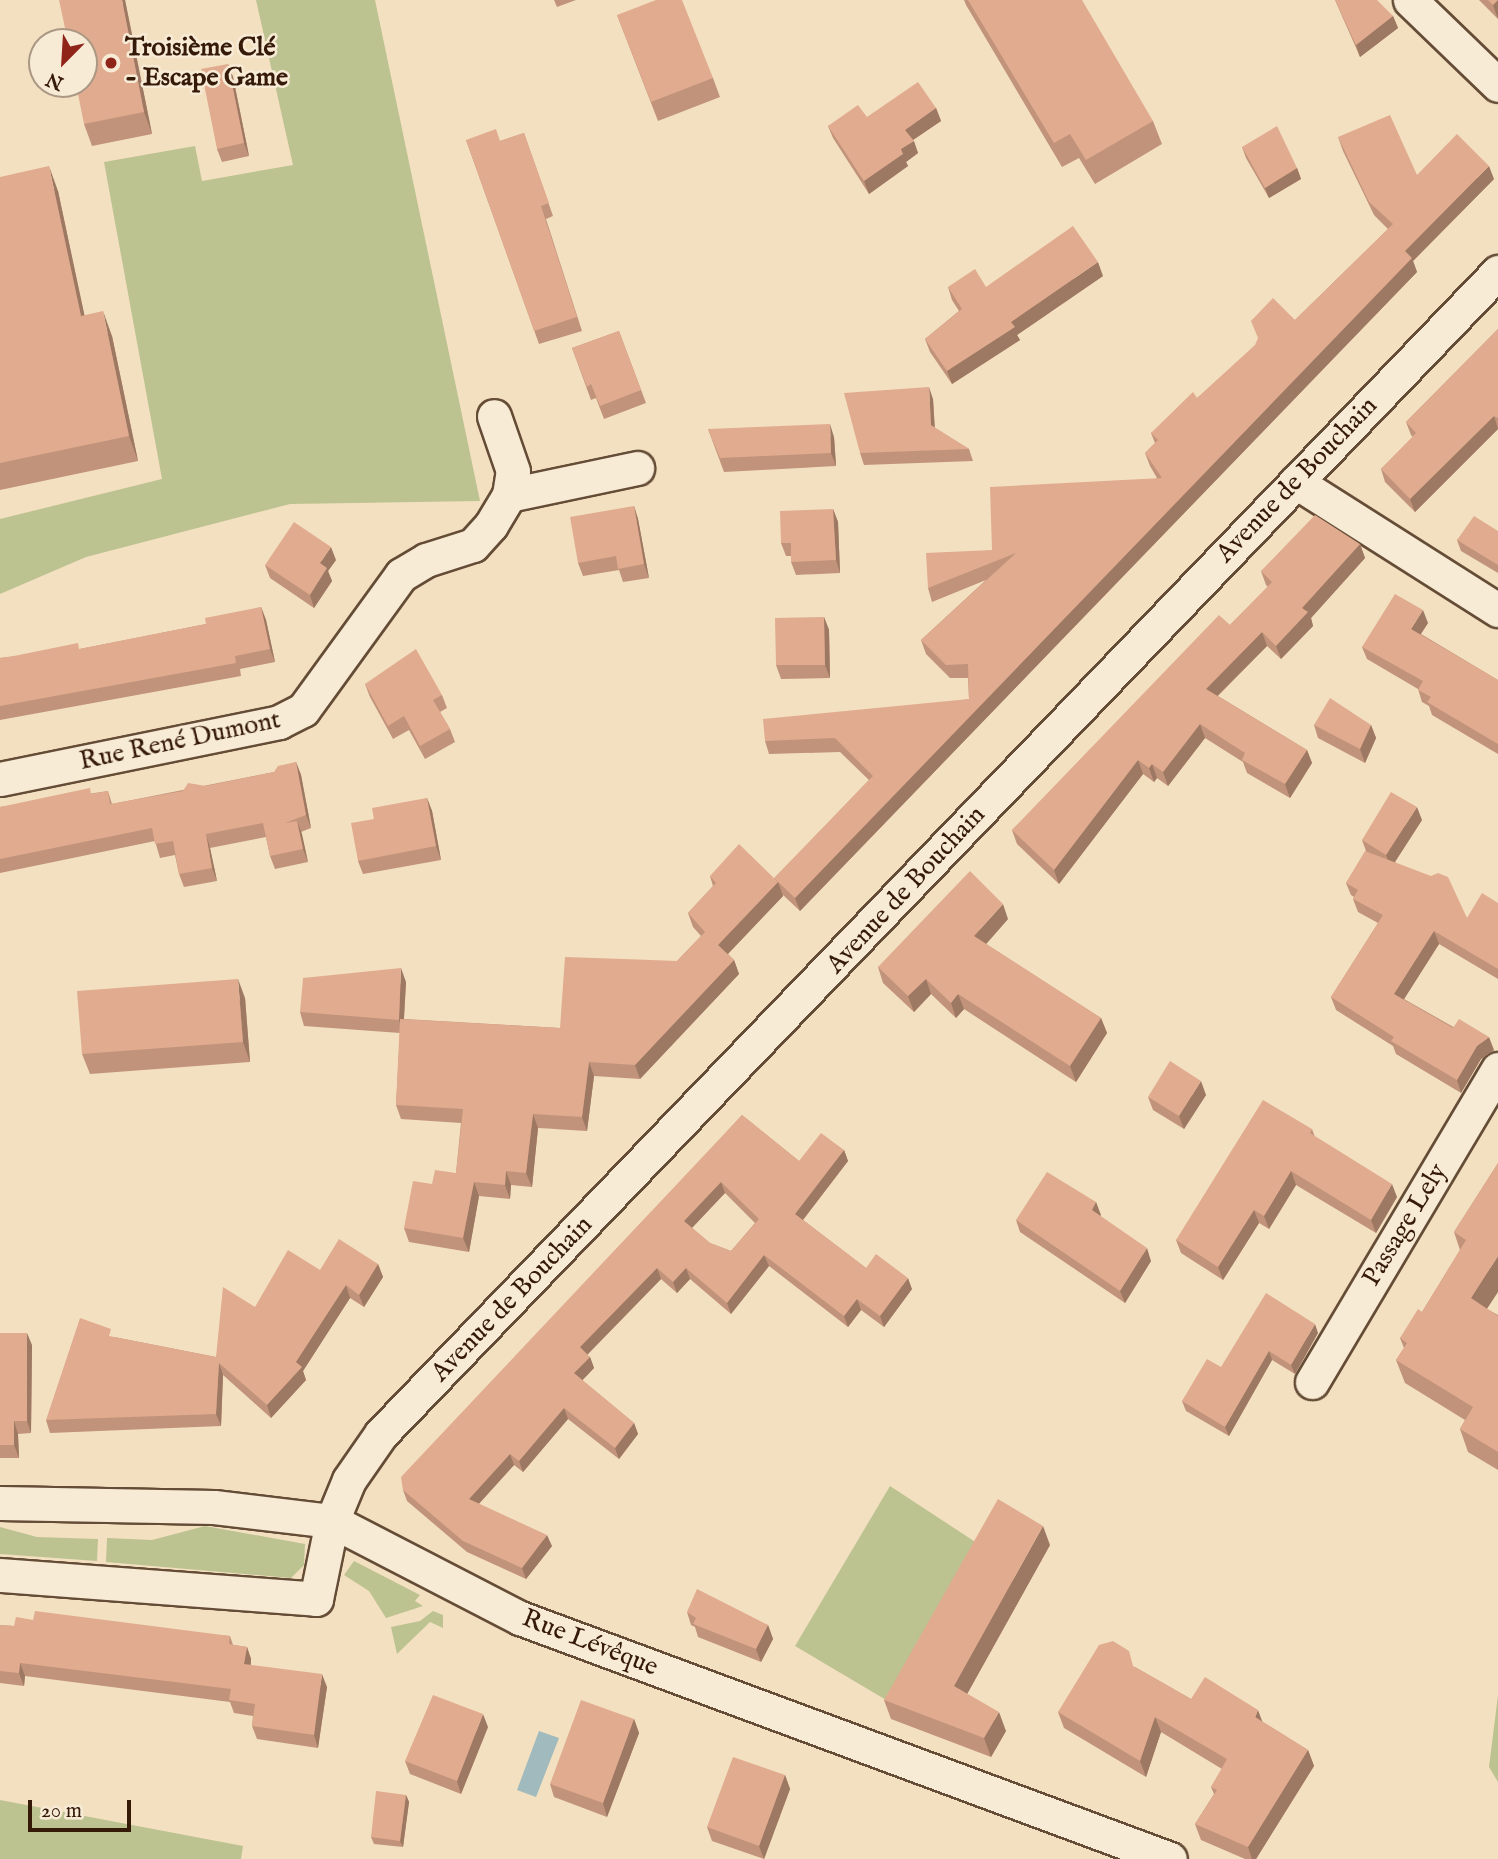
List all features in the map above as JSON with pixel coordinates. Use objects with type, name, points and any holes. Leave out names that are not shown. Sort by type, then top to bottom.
[{"type":"street","points":[[1410,0],[1498,85]]},
{"type":"street","name":"Avenue de Bouchain","points":[[0,1575],[316,1599],[332,1521],[349,1480],[381,1434],[1498,272]]},
{"type":"street","points":[[494,416],[513,471],[509,495],[637,468]]},
{"type":"street","points":[[1296,482],[1498,610]]},
{"type":"street","name":"Rue René Dumont","points":[[0,779],[292,717],[314,698],[401,575],[426,560],[473,545],[509,495]]},
{"type":"street","name":"Passage Lely","points":[[1312,1382],[1498,1069]]},
{"type":"street","name":"Rue Lévêque","points":[[0,1503],[214,1507],[332,1521],[540,1626],[1170,1859]]},
{"type":"green space","points":[[256,0],[375,0],[480,501],[290,504],[86,557],[0,594],[0,519],[162,479],[104,162],[195,146],[202,181],[293,165]]},
{"type":"green space","points":[[890,1486],[986,1549],[898,1707],[795,1646]]},
{"type":"green space","points":[[205,1526],[305,1544],[304,1565],[291,1578],[106,1562],[107,1538],[152,1540]]},
{"type":"green space","points":[[0,1527],[37,1537],[98,1539],[97,1561],[0,1554]]},
{"type":"green space","points":[[354,1561],[420,1595],[415,1601],[423,1606],[386,1618],[369,1591],[344,1575]]},
{"type":"green space","points":[[433,1611],[443,1615],[443,1628],[430,1622],[397,1654],[391,1627],[420,1621]]},
{"type":"green space","points":[[1498,1695],[1498,1782],[1489,1767]]},
{"type":"green space","points":[[0,1800],[243,1846],[241,1859],[0,1859]]},
{"type":"water","points":[[539,1731],[559,1738],[536,1797],[517,1790]]},
{"type":"building","name":"Troisième Clé - Escape Game","points":[[59,0],[122,0],[144,112],[84,124],[79,98],[98,98],[98,28],[65,28]]},
{"type":"building","points":[[656,0],[682,0],[713,78],[651,102],[617,15]]},
{"type":"building","points":[[968,0],[1082,0],[1153,121],[1086,160],[1070,134],[1054,143]]},
{"type":"building","points":[[1335,0],[1377,0],[1393,16],[1356,45]]},
{"type":"building","points":[[228,64],[244,143],[217,149],[201,69]]},
{"type":"building","points":[[918,82],[936,108],[905,130],[914,141],[901,149],[903,154],[864,181],[828,126],[858,105],[867,117]]},
{"type":"building","points":[[1390,115],[1417,175],[1457,134],[1489,166],[1405,251],[1412,258],[795,898],[774,878],[873,776],[835,738],[765,741],[763,719],[969,699],[968,664],[946,665],[921,640],[1016,553],[928,588],[926,553],[992,550],[990,487],[1162,478],[1145,453],[1158,440],[1151,433],[1193,392],[1197,398],[1255,345],[1258,338],[1251,321],[1273,298],[1295,320],[1393,224],[1369,202],[1338,137]]},
{"type":"building","points":[[1277,126],[1297,168],[1265,188],[1242,147]]},
{"type":"building","points":[[496,129],[500,141],[524,133],[549,203],[541,206],[577,317],[534,331],[466,140]]},
{"type":"building","points":[[49,166],[81,316],[103,311],[129,436],[0,463],[0,177]]},
{"type":"building","points":[[1073,226],[1098,262],[1011,322],[1015,327],[947,371],[925,339],[962,309],[948,287],[975,269],[986,287]]},
{"type":"building","points":[[1498,329],[1498,417],[1494,416],[1410,499],[1381,469],[1416,433],[1406,422]]},
{"type":"building","points":[[619,331],[641,390],[600,406],[591,384],[587,387],[572,348]]},
{"type":"building","points":[[929,387],[931,425],[969,449],[860,453],[844,393]]},
{"type":"building","points":[[830,424],[831,453],[720,458],[708,429]]},
{"type":"building","points":[[634,506],[644,564],[618,569],[616,556],[578,563],[570,517]]},
{"type":"building","points":[[833,509],[836,560],[791,562],[791,543],[781,543],[780,511]]},
{"type":"building","points":[[1315,515],[1360,544],[1302,608],[1308,612],[1276,646],[1262,632],[1206,689],[1307,750],[1285,784],[1242,760],[1245,753],[1200,724],[1163,772],[1152,764],[1149,768],[1138,760],[1054,870],[1012,830],[1219,615],[1230,625],[1272,582],[1261,571]]},
{"type":"building","points":[[1474,516],[1498,531],[1498,565],[1457,540]]},
{"type":"building","points":[[294,522],[331,547],[320,563],[327,568],[310,595],[265,565]]},
{"type":"building","points":[[1395,594],[1423,610],[1411,629],[1498,680],[1498,744],[1427,702],[1431,697],[1418,690],[1423,681],[1362,647]]},
{"type":"building","points":[[261,607],[270,649],[235,656],[236,663],[0,706],[0,658],[78,643],[79,649],[206,624],[205,618]]},
{"type":"building","points":[[824,617],[825,665],[776,665],[775,618]]},
{"type":"building","points":[[416,649],[442,695],[433,700],[450,729],[420,746],[404,716],[388,726],[365,684]]},
{"type":"building","points":[[1330,698],[1371,725],[1360,749],[1314,725]]},
{"type":"building","points":[[296,762],[306,815],[285,823],[297,821],[303,849],[270,856],[263,823],[206,834],[212,868],[179,874],[173,841],[155,844],[152,828],[0,859],[0,807],[90,788],[91,794],[108,791],[110,804],[183,791],[188,783],[206,786],[274,772],[278,766]]},
{"type":"building","points":[[1391,792],[1417,807],[1386,855],[1362,840]]},
{"type":"building","points":[[427,798],[436,846],[358,861],[351,823],[374,819],[372,808]]},
{"type":"building","points":[[739,844],[778,882],[718,945],[734,960],[635,1065],[589,1062],[582,1117],[533,1114],[526,1173],[506,1171],[505,1185],[474,1182],[463,1238],[404,1228],[413,1181],[432,1184],[435,1170],[456,1173],[463,1109],[396,1105],[400,1019],[560,1028],[565,957],[677,961],[705,932],[688,913],[716,883],[710,876]]},
{"type":"building","points":[[1365,851],[1431,876],[1438,873],[1448,877],[1467,918],[1482,893],[1498,903],[1498,969],[1434,931],[1394,994],[1453,1028],[1459,1019],[1489,1037],[1477,1046],[1457,1080],[1391,1041],[1394,1037],[1331,997],[1383,915],[1353,899],[1358,890],[1346,883]]},
{"type":"building","points":[[970,871],[1003,904],[974,936],[1101,1018],[1070,1066],[958,994],[951,1003],[926,979],[908,996],[878,967]]},
{"type":"building","points":[[401,968],[399,1020],[300,1012],[303,978]]},
{"type":"building","points":[[238,979],[243,1042],[82,1054],[77,991]]},
{"type":"building","points":[[1170,1061],[1201,1081],[1179,1116],[1148,1097]]},
{"type":"building","points":[[1263,1100],[1312,1129],[1310,1133],[1392,1184],[1371,1220],[1291,1171],[1264,1216],[1254,1210],[1218,1267],[1176,1240]]},
{"type":"building","points":[[742,1115],[799,1161],[821,1133],[844,1150],[795,1214],[866,1268],[876,1254],[908,1278],[880,1316],[857,1299],[844,1316],[764,1255],[727,1303],[686,1268],[673,1282],[657,1268],[580,1347],[590,1357],[574,1373],[634,1423],[615,1448],[564,1408],[519,1461],[510,1454],[469,1499],[547,1535],[522,1568],[463,1541],[403,1490],[401,1477]],"holes":[[[721,1182],[759,1219],[731,1251],[710,1243],[684,1221]]]},
{"type":"building","points":[[1498,1163],[1498,1256],[1471,1298],[1498,1316],[1498,1452],[1460,1429],[1473,1407],[1396,1360],[1407,1343],[1400,1338],[1418,1309],[1422,1312],[1466,1240],[1454,1232]]},
{"type":"building","points":[[1047,1172],[1096,1202],[1092,1210],[1147,1248],[1120,1291],[1016,1220]]},
{"type":"building","points":[[339,1239],[378,1264],[359,1295],[346,1285],[296,1362],[302,1367],[267,1405],[219,1363],[216,1414],[46,1420],[80,1318],[111,1329],[109,1336],[216,1357],[223,1287],[255,1307],[288,1250],[320,1270]]},
{"type":"building","points":[[1266,1293],[1315,1324],[1291,1365],[1269,1351],[1225,1427],[1182,1401],[1207,1359],[1221,1367]]},
{"type":"building","points":[[0,1333],[27,1333],[27,1421],[14,1421],[14,1445],[0,1445]]},
{"type":"building","points":[[998,1499],[1043,1526],[954,1686],[999,1712],[984,1738],[884,1700]]},
{"type":"building","points":[[697,1589],[768,1625],[756,1649],[693,1624],[696,1618],[687,1612]]},
{"type":"building","points":[[35,1611],[230,1636],[229,1644],[247,1647],[244,1664],[322,1674],[314,1735],[252,1726],[255,1704],[229,1700],[231,1689],[20,1663],[19,1673],[0,1671],[0,1625],[14,1626],[16,1617],[33,1620]]},
{"type":"building","points":[[1113,1641],[1129,1651],[1133,1666],[1191,1699],[1205,1677],[1258,1710],[1255,1717],[1308,1750],[1248,1847],[1195,1824],[1217,1790],[1211,1787],[1227,1759],[1155,1717],[1140,1761],[1058,1712],[1099,1645]]},
{"type":"building","points":[[433,1695],[483,1714],[457,1781],[405,1761]]},
{"type":"building","points":[[581,1700],[634,1719],[603,1803],[550,1784]]},
{"type":"building","points":[[733,1757],[785,1775],[759,1846],[707,1827]]},
{"type":"building","points":[[376,1791],[406,1795],[400,1841],[371,1837]]},
{"type":"place","name":"Troisième Clé - Escape Game","points":[[111,63]]}]
